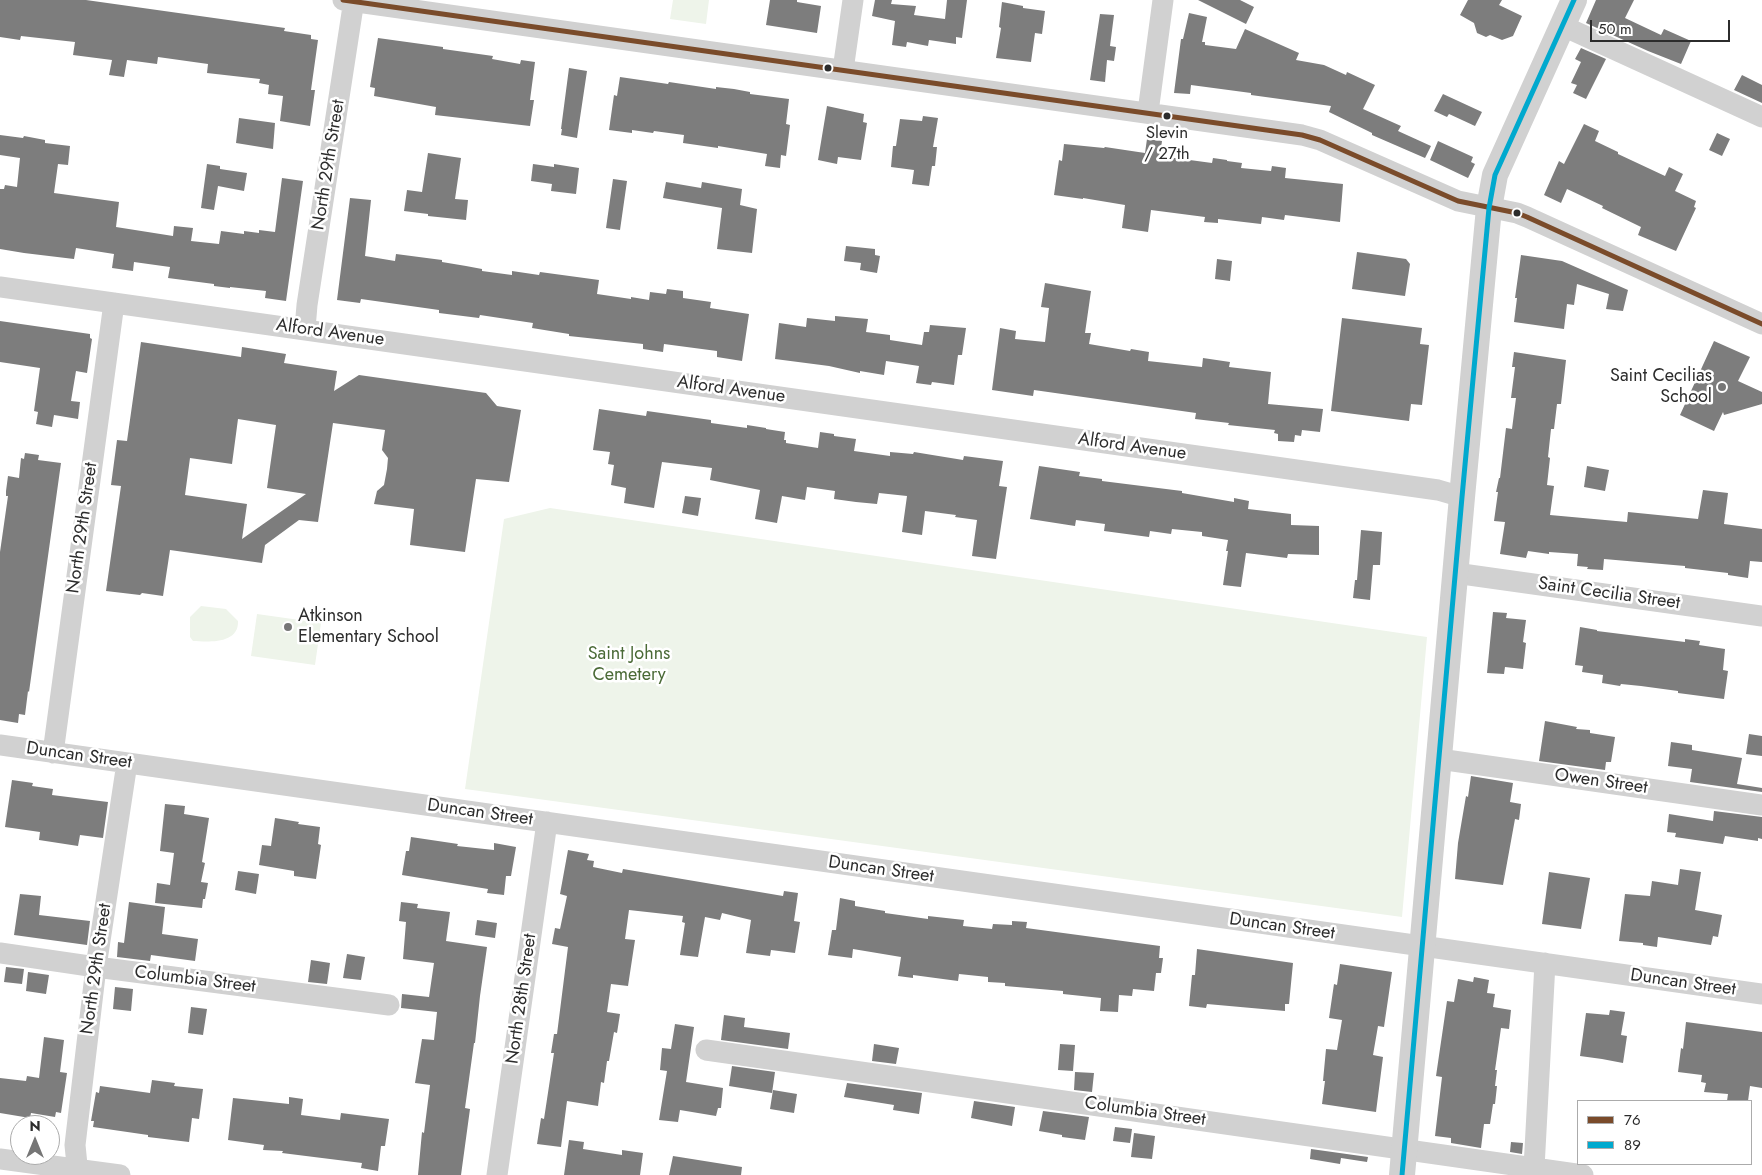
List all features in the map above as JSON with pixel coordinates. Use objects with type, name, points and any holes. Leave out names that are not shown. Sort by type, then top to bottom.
[{"type":"street","points":[[350,0],[1302,135],[1320,140],[1458,201],[1527,218],[1762,324]]},
{"type":"street","name":"North 29th Street","points":[[305,329],[350,0]]},
{"type":"street","points":[[843,70],[853,0]]},
{"type":"street","points":[[1148,112],[1163,0]]},
{"type":"street","points":[[1403,1162],[1489,208],[1495,175],[1574,0]]},
{"type":"street","points":[[1563,26],[1762,117]]},
{"type":"street","name":"Alford Avenue","points":[[0,286],[1438,490],[1462,497]]},
{"type":"street","name":"North 29th Street","points":[[53,753],[114,303]]},
{"type":"street","name":"Saint Cecilia Street","points":[[1455,573],[1762,616]]},
{"type":"street","name":"Duncan Street","points":[[0,745],[1762,994]]},
{"type":"street","name":"Owen Street","points":[[1439,759],[1762,805]]},
{"type":"street","name":"North 29th Street","points":[[78,1172],[75,1145],[96,967],[127,763]]},
{"type":"street","name":"North 28th Street","points":[[497,1175],[547,822]]},
{"type":"street","name":"Columbia Street","points":[[0,953],[389,1005]]},
{"type":"street","points":[[1534,1168],[1545,963]]},
{"type":"street","name":"Columbia Street","points":[[706,1050],[1403,1162],[1534,1168],[1583,1175]]},
{"type":"street","points":[[0,1159],[78,1172],[120,1175]]},
{"type":"green space","points":[[673,0],[709,0],[706,24],[670,19]]},
{"type":"green space","name":"Saint Johns Cemetery","points":[[550,508],[1427,637],[1402,917],[465,789],[504,519]]},
{"type":"green space","points":[[201,606],[226,609],[238,621],[234,634],[222,640],[193,641],[190,637],[190,617]]},
{"type":"green space","points":[[257,614],[321,623],[315,665],[251,656]]},
{"type":"building","points":[[0,0],[86,0],[285,28],[284,31],[311,35],[311,39],[318,40],[311,90],[315,90],[310,126],[280,121],[283,96],[268,94],[269,85],[259,83],[260,79],[207,73],[208,64],[158,57],[157,64],[127,60],[124,77],[109,75],[112,60],[73,55],[75,42],[21,36],[20,40],[0,37]]},
{"type":"building","points":[[770,0],[797,0],[797,2],[821,6],[817,33],[766,25]]},
{"type":"building","points":[[875,0],[892,0],[891,4],[916,6],[914,15],[945,19],[947,0],[967,0],[962,38],[956,37],[956,44],[929,40],[928,46],[907,42],[906,47],[892,45],[895,21],[872,16]]},
{"type":"building","points":[[1198,0],[1240,0],[1254,7],[1246,24]]},
{"type":"building","points":[[1468,0],[1502,0],[1499,5],[1522,16],[1513,36],[1502,40],[1490,35],[1486,37],[1477,33],[1474,23],[1460,15]]},
{"type":"building","points":[[1596,0],[1634,0],[1625,18],[1661,35],[1664,29],[1691,41],[1681,64],[1586,23]]},
{"type":"building","points":[[1002,2],[1023,6],[1023,8],[1045,11],[1042,34],[1035,33],[1031,62],[996,58],[1001,28],[999,27]]},
{"type":"building","points":[[1189,13],[1207,17],[1202,42],[1205,42],[1205,45],[1236,49],[1245,29],[1299,53],[1296,60],[1324,65],[1346,75],[1347,72],[1375,85],[1363,109],[1401,126],[1398,131],[1431,146],[1425,158],[1372,135],[1372,133],[1329,112],[1331,106],[1191,85],[1190,94],[1174,93],[1181,39],[1183,39]]},
{"type":"building","points":[[1100,14],[1114,15],[1110,46],[1116,47],[1114,61],[1107,60],[1105,82],[1090,80]]},
{"type":"building","points":[[378,38],[493,56],[492,59],[520,64],[521,60],[535,62],[530,100],[534,100],[530,126],[435,115],[436,107],[374,96],[375,88],[370,87]]},
{"type":"building","points":[[1581,48],[1606,59],[1586,99],[1573,93],[1577,85],[1571,83],[1581,62],[1575,59]]},
{"type":"building","points":[[569,68],[587,71],[577,138],[561,135]]},
{"type":"building","points":[[1742,75],[1762,85],[1762,103],[1734,90]]},
{"type":"building","points":[[620,77],[668,84],[669,82],[716,89],[716,87],[734,89],[750,92],[750,94],[789,99],[786,124],[790,125],[786,156],[781,155],[780,168],[765,166],[767,154],[718,146],[718,148],[683,143],[684,135],[654,131],[653,133],[632,130],[632,133],[609,130],[614,95],[617,96]]},
{"type":"building","points":[[1443,94],[1482,112],[1475,126],[1449,114],[1447,117],[1434,111]]},
{"type":"building","points":[[827,106],[864,114],[863,122],[867,123],[861,160],[838,157],[837,164],[818,160]]},
{"type":"building","points":[[923,116],[938,118],[933,147],[937,147],[935,166],[932,166],[929,186],[912,184],[914,170],[891,167],[893,146],[896,146],[900,119],[922,121]]},
{"type":"building","points":[[239,118],[275,123],[273,149],[236,143]]},
{"type":"building","points":[[1584,124],[1599,131],[1595,141],[1618,152],[1618,154],[1665,176],[1669,167],[1683,174],[1675,191],[1696,201],[1694,207],[1696,208],[1676,251],[1638,235],[1641,227],[1567,189],[1561,203],[1544,195],[1559,161],[1564,164]]},
{"type":"building","points":[[1717,133],[1730,139],[1722,156],[1709,150]]},
{"type":"building","points":[[0,135],[23,138],[24,136],[45,140],[45,143],[70,146],[68,165],[58,164],[54,193],[119,202],[116,227],[173,236],[174,226],[193,228],[191,241],[219,244],[221,231],[244,234],[244,231],[259,233],[259,230],[275,232],[282,178],[303,181],[286,301],[265,298],[266,291],[214,286],[214,284],[168,278],[170,267],[134,262],[133,271],[112,268],[114,254],[76,248],[74,259],[0,249],[0,189],[4,189],[5,185],[17,187],[20,158],[0,155]]},
{"type":"building","points":[[1147,139],[1162,141],[1160,156],[1212,163],[1213,158],[1242,163],[1241,168],[1271,171],[1272,166],[1286,168],[1285,178],[1343,184],[1340,222],[1285,215],[1284,220],[1262,217],[1261,224],[1218,219],[1218,223],[1204,222],[1205,217],[1151,210],[1148,232],[1122,228],[1125,205],[1054,195],[1059,160],[1062,161],[1064,144],[1105,147],[1145,153]]},
{"type":"building","points":[[1438,141],[1473,157],[1471,162],[1475,164],[1468,178],[1430,160]]},
{"type":"building","points":[[428,153],[461,158],[455,199],[468,200],[466,220],[428,216],[428,214],[404,211],[407,190],[422,192]]},
{"type":"building","points":[[207,164],[220,166],[220,169],[247,173],[244,191],[218,186],[214,210],[201,208]]},
{"type":"building","points":[[533,164],[554,167],[554,164],[579,168],[576,194],[551,191],[552,184],[531,181]]},
{"type":"building","points":[[613,179],[627,181],[620,230],[606,228]]},
{"type":"building","points":[[666,182],[701,188],[702,182],[742,189],[740,205],[757,209],[752,253],[717,249],[722,208],[663,198]]},
{"type":"building","points":[[350,198],[371,200],[365,256],[395,261],[396,254],[442,260],[442,262],[482,269],[482,271],[512,275],[512,271],[539,275],[540,272],[599,280],[597,294],[631,299],[631,297],[649,300],[650,292],[666,294],[667,289],[683,291],[683,298],[711,302],[710,308],[749,314],[742,361],[717,357],[717,351],[664,344],[663,352],[643,349],[643,344],[569,336],[569,334],[532,328],[533,323],[480,315],[479,318],[439,313],[439,310],[361,299],[360,303],[337,300]]},
{"type":"building","points":[[846,246],[875,249],[875,255],[880,256],[877,273],[860,270],[861,263],[844,261]]},
{"type":"building","points":[[1357,252],[1406,259],[1410,264],[1405,296],[1352,289]]},
{"type":"building","points":[[1521,255],[1562,261],[1628,290],[1623,311],[1606,309],[1609,294],[1577,284],[1574,305],[1567,304],[1564,329],[1514,322]]},
{"type":"building","points":[[1217,259],[1232,261],[1230,281],[1215,279]]},
{"type":"building","points":[[1045,283],[1091,291],[1085,333],[1091,333],[1089,344],[1130,351],[1131,349],[1149,352],[1148,361],[1202,367],[1203,358],[1230,362],[1229,367],[1271,372],[1268,404],[1323,409],[1320,432],[1302,430],[1301,436],[1295,435],[1294,442],[1278,441],[1278,434],[1274,433],[1275,430],[1195,419],[1196,413],[1034,390],[1033,396],[992,390],[1000,328],[1016,331],[1015,339],[1045,342],[1049,308],[1041,307]]},
{"type":"building","points":[[835,316],[868,319],[866,332],[890,335],[890,340],[922,345],[924,332],[929,332],[930,325],[966,328],[962,355],[958,355],[954,385],[932,382],[931,385],[916,383],[919,366],[886,361],[884,375],[860,371],[860,373],[829,366],[775,359],[779,323],[806,327],[807,318],[835,321]]},
{"type":"building","points":[[1342,318],[1422,328],[1420,344],[1429,345],[1422,405],[1411,404],[1409,421],[1331,411]]},
{"type":"building","points":[[0,321],[90,334],[92,339],[87,373],[76,371],[71,401],[80,402],[78,419],[54,415],[52,427],[36,424],[38,412],[34,411],[40,368],[0,362]]},
{"type":"building","name":"Saint Cecilias School","points":[[1714,341],[1750,357],[1738,381],[1762,392],[1762,404],[1724,415],[1723,412],[1714,431],[1680,415]]},
{"type":"building","points":[[141,342],[241,357],[242,347],[286,354],[284,363],[337,371],[334,391],[359,375],[486,393],[497,406],[521,410],[509,482],[476,479],[465,552],[410,545],[414,509],[374,504],[377,491],[384,485],[387,469],[388,458],[382,450],[385,430],[333,423],[318,522],[299,520],[265,545],[262,563],[170,550],[163,596],[106,591],[121,486],[111,485],[117,440],[127,441]],"holes":[[[238,419],[276,425],[267,488],[306,494],[242,539],[247,504],[185,495],[190,458],[232,464]]]},
{"type":"building","points":[[1514,352],[1566,360],[1561,404],[1557,404],[1554,429],[1551,429],[1548,457],[1550,458],[1547,485],[1554,486],[1550,515],[1627,522],[1628,512],[1698,519],[1703,490],[1728,493],[1724,524],[1762,529],[1762,562],[1750,561],[1748,578],[1728,575],[1728,573],[1685,568],[1685,566],[1604,559],[1603,570],[1587,569],[1588,567],[1577,566],[1578,554],[1549,552],[1549,554],[1528,551],[1526,558],[1500,554],[1505,522],[1494,521],[1498,492],[1496,492],[1500,478],[1506,428],[1512,429],[1516,398],[1511,398],[1515,367],[1512,367]]},
{"type":"building","points":[[599,409],[646,416],[647,411],[711,420],[711,423],[747,428],[747,425],[766,428],[785,432],[784,440],[786,440],[786,443],[818,448],[820,432],[856,439],[854,451],[890,456],[890,452],[913,454],[914,452],[963,460],[964,456],[1003,461],[999,486],[1007,487],[996,559],[972,556],[977,520],[925,511],[922,535],[902,532],[907,496],[879,493],[877,504],[834,499],[835,491],[807,487],[805,500],[782,496],[777,523],[755,519],[760,490],[710,480],[712,468],[662,462],[654,508],[624,503],[626,488],[611,485],[614,465],[608,464],[610,452],[593,450]]},
{"type":"building","points":[[25,453],[39,455],[38,460],[61,463],[29,692],[25,715],[19,714],[18,723],[0,720],[0,552],[8,496],[6,496],[6,491],[8,476],[19,478],[21,458],[24,459]]},
{"type":"building","points":[[1039,466],[1080,472],[1079,476],[1102,479],[1102,481],[1182,491],[1182,493],[1234,502],[1234,498],[1249,501],[1248,509],[1291,514],[1291,525],[1319,526],[1319,555],[1288,554],[1287,558],[1246,553],[1241,587],[1223,585],[1228,540],[1202,536],[1202,532],[1172,529],[1171,534],[1150,531],[1149,537],[1104,531],[1105,524],[1076,520],[1075,526],[1030,519]]},
{"type":"building","points":[[1587,466],[1609,470],[1605,491],[1584,487]]},
{"type":"building","points":[[685,496],[701,498],[698,516],[682,513]]},
{"type":"building","points":[[1361,530],[1382,532],[1380,565],[1373,565],[1370,600],[1353,598],[1355,580],[1357,580]]},
{"type":"building","points":[[1493,612],[1507,613],[1506,618],[1526,620],[1523,642],[1526,643],[1523,669],[1505,667],[1504,674],[1487,673]]},
{"type":"building","points":[[1580,627],[1597,631],[1685,642],[1685,639],[1700,641],[1699,645],[1725,649],[1723,670],[1728,671],[1724,699],[1641,686],[1621,684],[1620,686],[1602,683],[1603,675],[1582,672],[1583,666],[1575,665]]},
{"type":"building","points":[[1545,721],[1577,727],[1576,729],[1590,730],[1590,733],[1615,737],[1611,762],[1606,762],[1605,770],[1539,761]]},
{"type":"building","points":[[1749,734],[1762,736],[1762,756],[1746,754]]},
{"type":"building","points":[[1671,742],[1692,745],[1692,750],[1742,758],[1737,784],[1762,788],[1762,792],[1690,782],[1692,769],[1668,766]]},
{"type":"building","points":[[1471,776],[1513,783],[1510,802],[1521,804],[1519,820],[1515,819],[1503,885],[1455,879],[1458,843]]},
{"type":"building","points":[[12,780],[33,783],[32,786],[53,789],[52,795],[108,802],[103,838],[80,835],[78,846],[39,840],[40,832],[5,827]]},
{"type":"building","points":[[165,804],[185,806],[184,814],[209,818],[202,862],[205,863],[201,882],[208,883],[202,908],[155,903],[157,883],[170,885],[174,853],[160,851]]},
{"type":"building","points":[[1714,811],[1762,817],[1762,839],[1758,838],[1758,841],[1725,836],[1723,844],[1675,837],[1676,833],[1667,832],[1669,814],[1713,821]]},
{"type":"building","points":[[275,818],[320,827],[318,844],[321,845],[316,879],[294,876],[294,871],[259,865],[262,845],[271,846]]},
{"type":"building","points":[[411,837],[458,844],[457,846],[494,850],[494,843],[516,847],[511,876],[506,876],[504,895],[487,893],[488,889],[402,875],[406,851],[409,851]]},
{"type":"building","points":[[568,850],[589,854],[587,860],[594,861],[593,867],[622,873],[623,869],[783,896],[784,891],[798,893],[794,921],[800,922],[795,953],[771,950],[770,956],[746,953],[751,920],[722,913],[720,920],[705,917],[698,957],[680,955],[685,923],[682,922],[683,916],[629,910],[625,939],[635,940],[628,986],[611,984],[607,1012],[620,1014],[617,1033],[614,1032],[609,1061],[607,1061],[604,1083],[601,1082],[598,1106],[567,1101],[561,1147],[537,1144],[541,1118],[544,1119],[554,1053],[551,1053],[554,1034],[557,1034],[568,947],[552,944],[555,928],[560,929],[567,896],[560,894]]},
{"type":"building","points":[[1680,869],[1701,872],[1695,910],[1722,915],[1718,937],[1713,936],[1711,945],[1658,937],[1657,947],[1643,945],[1643,943],[1619,941],[1625,894],[1650,896],[1652,881],[1678,885]]},
{"type":"building","points":[[238,871],[259,874],[256,894],[235,890]]},
{"type":"building","points":[[1549,872],[1590,878],[1581,929],[1542,924]]},
{"type":"building","points":[[20,894],[41,896],[39,915],[90,921],[87,945],[14,935]]},
{"type":"building","points":[[840,898],[855,901],[855,906],[885,911],[885,913],[928,919],[928,916],[964,920],[963,926],[992,929],[993,924],[1012,925],[1012,921],[1027,922],[1026,928],[1160,946],[1159,958],[1163,958],[1161,973],[1156,973],[1154,991],[1133,989],[1132,996],[1119,995],[1118,1012],[1100,1011],[1101,998],[1063,994],[1063,991],[1005,986],[1005,983],[988,982],[988,977],[959,974],[958,981],[913,975],[913,978],[898,976],[901,957],[853,949],[852,958],[828,955],[832,930],[836,930]]},
{"type":"building","points":[[129,902],[165,907],[162,934],[198,939],[195,961],[151,955],[150,961],[117,957],[118,942],[124,943]]},
{"type":"building","points":[[401,902],[418,904],[417,908],[450,912],[446,941],[487,947],[465,1108],[470,1109],[461,1175],[418,1175],[422,1132],[424,1133],[430,1085],[415,1083],[422,1039],[434,1040],[437,1012],[401,1008],[402,994],[429,997],[434,963],[403,959],[406,922],[399,921]]},
{"type":"building","points":[[477,920],[497,923],[495,938],[475,935]]},
{"type":"building","points":[[1197,949],[1293,963],[1289,1004],[1285,1004],[1285,1011],[1207,1004],[1206,1008],[1189,1006],[1192,975],[1195,975]]},
{"type":"building","points":[[347,954],[365,957],[361,980],[343,978]]},
{"type":"building","points":[[311,960],[330,963],[327,984],[308,982]]},
{"type":"building","points":[[1340,964],[1392,972],[1384,1027],[1378,1026],[1373,1055],[1383,1057],[1376,1112],[1322,1104],[1326,1049],[1337,1050],[1342,1020],[1329,1018],[1334,984],[1337,985]]},
{"type":"building","points":[[6,967],[24,969],[22,984],[4,982]]},
{"type":"building","points":[[28,972],[49,975],[46,994],[26,991]]},
{"type":"building","points":[[1474,977],[1489,980],[1487,993],[1495,994],[1493,1007],[1511,1010],[1509,1029],[1501,1028],[1495,1070],[1497,1070],[1495,1086],[1497,1086],[1495,1104],[1493,1104],[1490,1124],[1484,1124],[1481,1148],[1451,1143],[1451,1138],[1435,1136],[1442,1077],[1436,1076],[1447,1001],[1454,1002],[1458,979],[1473,982]]},
{"type":"building","points":[[115,987],[133,989],[131,1011],[113,1009]]},
{"type":"building","points":[[191,1007],[207,1009],[203,1035],[188,1033]]},
{"type":"building","points":[[1610,1010],[1625,1012],[1621,1035],[1627,1036],[1623,1063],[1580,1056],[1586,1013],[1609,1015]]},
{"type":"building","points":[[724,1015],[745,1018],[744,1027],[790,1033],[788,1049],[721,1040]]},
{"type":"building","points":[[1686,1022],[1762,1032],[1762,1088],[1750,1086],[1748,1100],[1727,1100],[1728,1094],[1704,1092],[1706,1083],[1701,1082],[1702,1075],[1678,1072],[1681,1048],[1683,1049]]},
{"type":"building","points":[[675,1024],[694,1027],[686,1082],[723,1088],[721,1108],[718,1108],[716,1116],[680,1110],[678,1122],[659,1120],[667,1071],[660,1070],[662,1048],[671,1049]]},
{"type":"building","points":[[44,1037],[64,1040],[60,1072],[67,1073],[61,1113],[56,1112],[55,1115],[31,1113],[31,1115],[12,1115],[0,1113],[0,1078],[26,1081],[27,1076],[39,1078]]},
{"type":"building","points":[[874,1044],[899,1048],[896,1064],[872,1061]]},
{"type":"building","points":[[1060,1044],[1075,1045],[1073,1071],[1058,1070]]},
{"type":"building","points":[[732,1066],[775,1072],[772,1093],[729,1086]]},
{"type":"building","points":[[1075,1072],[1094,1073],[1092,1092],[1074,1090]]},
{"type":"building","points":[[152,1080],[175,1083],[174,1086],[203,1089],[199,1119],[192,1118],[189,1142],[93,1127],[94,1121],[91,1121],[96,1092],[99,1093],[100,1086],[150,1093]]},
{"type":"building","points":[[847,1083],[922,1093],[919,1114],[893,1110],[894,1105],[844,1097]]},
{"type":"building","points":[[773,1090],[797,1094],[794,1113],[770,1109]]},
{"type":"building","points":[[289,1097],[303,1099],[301,1115],[340,1120],[341,1113],[389,1119],[385,1146],[381,1146],[378,1171],[361,1168],[362,1163],[282,1153],[283,1151],[263,1150],[264,1145],[228,1140],[233,1098],[289,1104]]},
{"type":"building","points":[[974,1101],[1015,1107],[1012,1126],[971,1118]]},
{"type":"building","points":[[1043,1111],[1089,1117],[1085,1140],[1039,1131]]},
{"type":"building","points":[[1115,1127],[1132,1129],[1130,1143],[1113,1141]]},
{"type":"building","points":[[1134,1133],[1155,1136],[1152,1159],[1131,1157]]},
{"type":"building","points":[[569,1140],[584,1142],[583,1149],[622,1155],[622,1150],[643,1153],[640,1175],[564,1175]]},
{"type":"building","points":[[1511,1142],[1523,1143],[1522,1154],[1510,1152]]},
{"type":"building","points":[[1311,1149],[1368,1157],[1367,1162],[1341,1158],[1340,1164],[1310,1159]]},
{"type":"building","points":[[673,1156],[742,1167],[741,1175],[669,1175]]},
{"type":"transit line","name":"76","points":[[343,0],[1302,135],[1320,140],[1458,201],[1517,213],[1527,217],[1762,324]]},
{"type":"transit line","name":"89","points":[[1402,1175],[1489,208],[1495,175],[1574,0]]},
{"type":"place","name":"Slevin / 27th","points":[[1167,116]]},
{"type":"place","name":"Saint Cecilias School","points":[[1722,387]]},
{"type":"place","name":"Atkinson Elementary School","points":[[288,627]]}]
